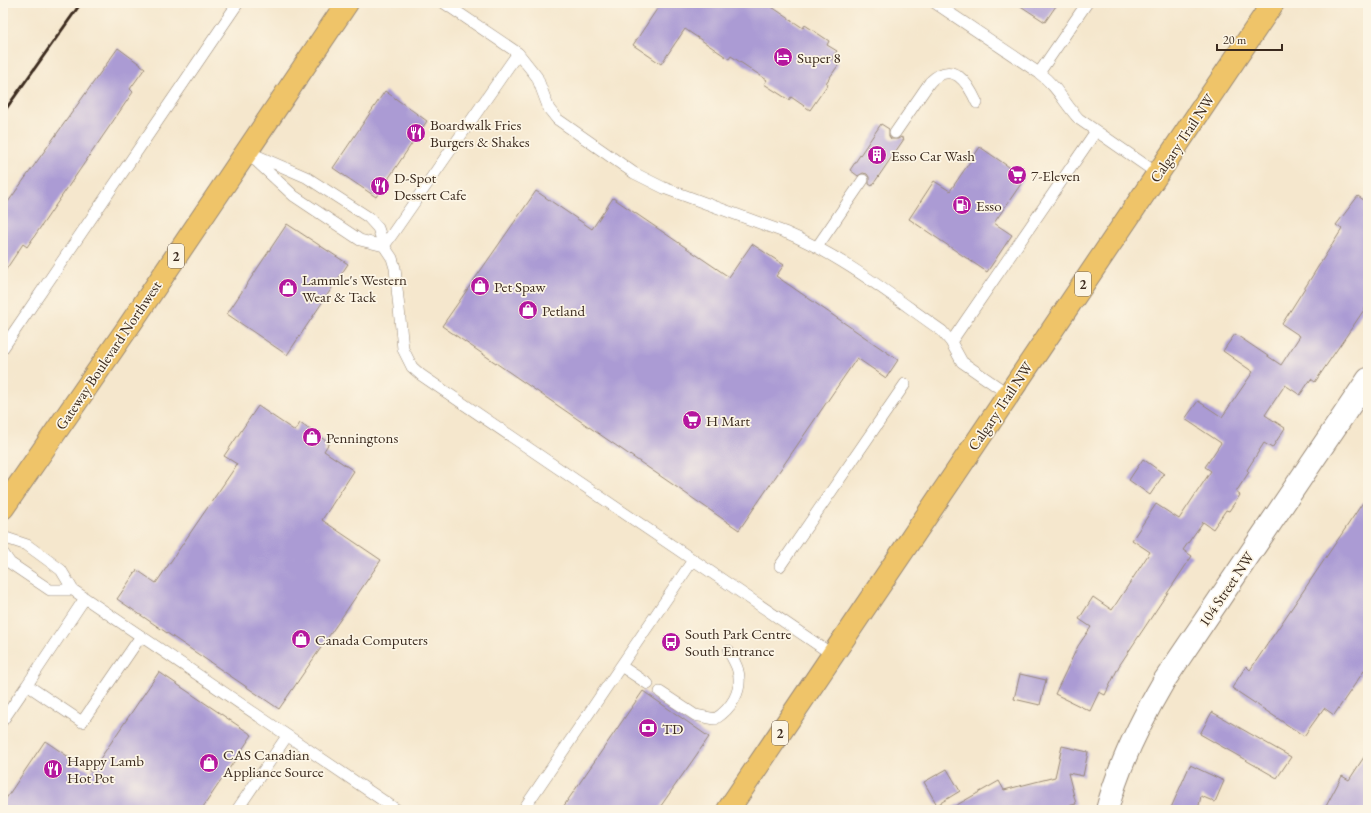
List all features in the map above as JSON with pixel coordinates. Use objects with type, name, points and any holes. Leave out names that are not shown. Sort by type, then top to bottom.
[{"type":"highway","name":"Gateway Boulevard Northwest","points":[[3,508],[131,323],[347,3]]},
{"type":"highway","name":"Calgary Trail NW","points":[[728,810],[1273,3]]},
{"type":"street","name":"104 Street NW","points":[[1107,810],[1127,752],[1148,707],[1164,680],[1368,379]]},
{"type":"lane","points":[[3,348],[238,3]]},
{"type":"lane","points":[[444,3],[518,53],[536,77],[549,109],[557,119],[634,173],[664,188],[787,233],[817,247],[853,268],[942,331],[952,342],[962,362],[1008,394]]},
{"type":"lane","points":[[935,3],[1040,73],[1052,83],[1070,109],[1079,119],[1158,174]]},
{"type":"lane","points":[[1040,73],[1087,3]]},
{"type":"lane","points":[[384,246],[518,53]]},
{"type":"lane","points":[[895,133],[930,82],[936,76],[945,72],[953,73],[966,82],[977,103]]},
{"type":"lane","points":[[952,342],[1096,131]]},
{"type":"lane","points":[[246,151],[294,196],[360,240],[384,246]]},
{"type":"lane","points":[[246,151],[306,177],[368,218],[378,228],[384,246],[392,258],[395,268],[403,349],[412,367],[421,375],[833,655]]},
{"type":"lane","points":[[817,247],[863,180]]},
{"type":"lane","points":[[780,566],[906,384]]},
{"type":"lane","points":[[3,537],[27,545],[60,570],[73,590],[397,810]]},
{"type":"lane","points":[[3,554],[10,563],[50,590],[73,590]]},
{"type":"lane","points":[[523,810],[693,560]]},
{"type":"lane","points":[[3,720],[85,598]]},
{"type":"lane","points":[[27,685],[82,722],[140,636]]},
{"type":"lane","points":[[660,692],[695,715],[715,719],[733,701],[739,684],[738,671],[729,651]]},
{"type":"lane","points":[[621,666],[648,684]]},
{"type":"lane","points":[[237,810],[287,736]]},
{"type":"building","name":"Super 8","points":[[661,3],[766,3],[803,28],[805,25],[829,41],[827,45],[837,51],[831,59],[839,64],[826,83],[828,84],[810,110],[791,97],[789,100],[764,84],[767,80],[731,56],[729,59],[685,29],[661,64],[633,45]]},
{"type":"building","points":[[1016,3],[1058,3],[1045,22]]},
{"type":"building","points":[[118,48],[145,68],[130,89],[133,92],[27,247],[23,244],[3,274],[3,209]]},
{"type":"building","points":[[385,91],[427,121],[376,197],[333,168]]},
{"type":"building","name":"Esso Car Wash","points":[[881,124],[889,129],[889,136],[891,139],[898,139],[901,137],[904,139],[872,186],[869,184],[869,177],[867,174],[863,173],[858,176],[850,170]]},
{"type":"building","name":"Esso","points":[[980,147],[1025,178],[994,223],[1012,235],[987,272],[909,219],[934,181],[950,191]]},
{"type":"building","points":[[536,191],[592,229],[613,198],[729,277],[752,244],[784,265],[776,276],[898,360],[886,378],[857,358],[739,530],[442,326]]},
{"type":"building","points":[[1358,196],[1368,203],[1368,304],[1315,382],[1311,379],[1300,395],[1285,385],[1265,415],[1285,428],[1272,448],[1264,443],[1247,470],[1249,472],[1236,492],[1240,495],[1229,511],[1226,510],[1213,529],[1203,522],[1183,550],[1192,556],[1119,666],[1105,695],[1099,692],[1090,711],[1055,694],[1078,646],[1091,627],[1079,619],[1093,597],[1112,610],[1150,552],[1132,540],[1156,504],[1179,519],[1211,471],[1205,467],[1221,443],[1185,419],[1198,401],[1222,417],[1253,372],[1223,351],[1235,334],[1281,365],[1300,336],[1282,324],[1342,229],[1336,225]]},
{"type":"building","name":"Lammle's Western Wear & Tack","points":[[287,224],[348,264],[287,355],[227,314]]},
{"type":"building","points":[[258,406],[295,431],[300,423],[329,443],[324,451],[354,471],[322,520],[381,560],[279,709],[117,599],[137,570],[156,583],[237,464],[224,456]]},
{"type":"building","points":[[1143,459],[1164,474],[1150,495],[1129,480]]},
{"type":"building","points":[[1368,495],[1368,665],[1334,715],[1324,708],[1304,736],[1232,688],[1246,666],[1250,670]]},
{"type":"building","points":[[159,672],[252,735],[201,810],[3,810],[3,803],[45,741],[91,772]]},
{"type":"building","points":[[1020,674],[1046,680],[1040,705],[1014,699]]},
{"type":"building","points":[[643,691],[709,737],[658,810],[561,810]]},
{"type":"building","points":[[1212,712],[1291,757],[1277,778],[1200,734]]},
{"type":"building","points":[[1062,746],[1088,752],[1083,776],[1068,773],[1076,804],[1053,810],[948,810],[999,781],[1004,790],[1055,777]]},
{"type":"building","points":[[1368,751],[1368,810],[1324,810],[1342,776],[1349,780]]},
{"type":"building","points":[[1190,765],[1224,781],[1215,802],[1201,796],[1198,810],[1170,810]]},
{"type":"building","points":[[947,769],[960,791],[937,805],[924,782]]},
{"type":"railway","points":[[3,113],[81,3]]},
{"type":"place","name":"Super 8","points":[[783,57]]},
{"type":"place","name":"Boardwalk Fries Burgers & Shakes","points":[[416,133]]},
{"type":"place","name":"Esso Car Wash","points":[[877,155]]},
{"type":"place","name":"7-Eleven","points":[[1017,175]]},
{"type":"place","name":"D-Spot Dessert Cafe","points":[[380,186]]},
{"type":"place","name":"Esso","points":[[962,205]]},
{"type":"place","name":"Pet Spaw","points":[[480,286]]},
{"type":"place","name":"Lammle's Western Wear & Tack","points":[[288,288]]},
{"type":"place","name":"Petland","points":[[528,310]]},
{"type":"place","name":"H Mart","points":[[692,420]]},
{"type":"place","name":"Penningtons","points":[[312,437]]},
{"type":"place","name":"Canada Computers","points":[[301,639]]},
{"type":"place","name":"South Park Centre South Entrance","points":[[671,642]]},
{"type":"place","name":"TD","points":[[648,728]]},
{"type":"place","name":"CAS Canadian Appliance Source","points":[[209,763]]},
{"type":"place","name":"Happy Lamb Hot Pot","points":[[53,769]]}]
